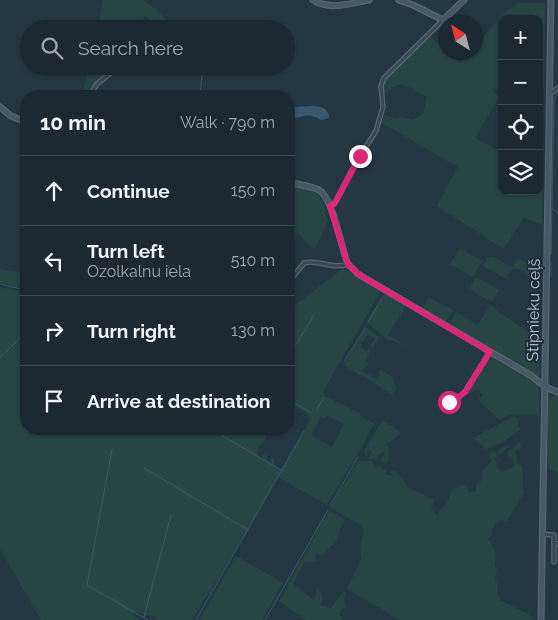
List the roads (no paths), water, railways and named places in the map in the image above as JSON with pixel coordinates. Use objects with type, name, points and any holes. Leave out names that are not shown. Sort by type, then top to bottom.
[{"type":"main road","points":[[313,0],[324,5],[335,6],[370,0]]},
{"type":"main road","points":[[399,0],[438,18]]},
{"type":"main road","points":[[448,15],[464,0]]},
{"type":"main road","name":"Stīpnieku ceļš","points":[[540,620],[550,0]]},
{"type":"main road","points":[[0,107],[10,116],[20,120]]},
{"type":"main road","points":[[295,184],[319,190],[326,197],[348,264],[358,274],[544,384]]},
{"type":"street","points":[[330,206],[336,201],[355,164],[376,131],[383,107],[381,91],[384,78],[438,25]]},
{"type":"street","points":[[94,90],[97,84],[108,75]]},
{"type":"street","points":[[549,92],[553,92],[558,88]]},
{"type":"street","points":[[295,274],[304,263],[315,262],[340,267],[348,264]]},
{"type":"street","points":[[444,401],[449,402],[465,392],[490,352]]},
{"type":"street","points":[[542,534],[554,535],[556,543],[554,562]]},
{"type":"water","points":[[314,106],[324,108],[329,117],[321,120],[311,116],[295,118],[295,107]]},
{"type":"waterway","points":[[201,90],[202,75]]},
{"type":"waterway","points":[[551,254],[554,99],[558,92]]},
{"type":"waterway","points":[[553,209],[558,213]]},
{"type":"waterway","points":[[551,262],[551,277]]},
{"type":"waterway","points":[[0,284],[20,289]]},
{"type":"waterway","points":[[368,322],[383,297]]},
{"type":"waterway","points":[[295,346],[314,315]]},
{"type":"waterway","points":[[344,362],[365,328]]},
{"type":"waterway","points":[[6,352],[20,338]]},
{"type":"waterway","points":[[0,357],[3,354]]},
{"type":"waterway","points":[[317,409],[324,397]]},
{"type":"waterway","points":[[295,403],[310,412]]},
{"type":"waterway","points":[[196,620],[304,431]]},
{"type":"waterway","points":[[221,435],[281,470]]},
{"type":"waterway","points":[[112,449],[87,585],[148,620]]},
{"type":"waterway","points":[[330,506],[358,457]]},
{"type":"waterway","points":[[144,468],[248,530]]},
{"type":"waterway","points":[[265,620],[328,510]]},
{"type":"waterway","points":[[144,617],[171,515]]}]
